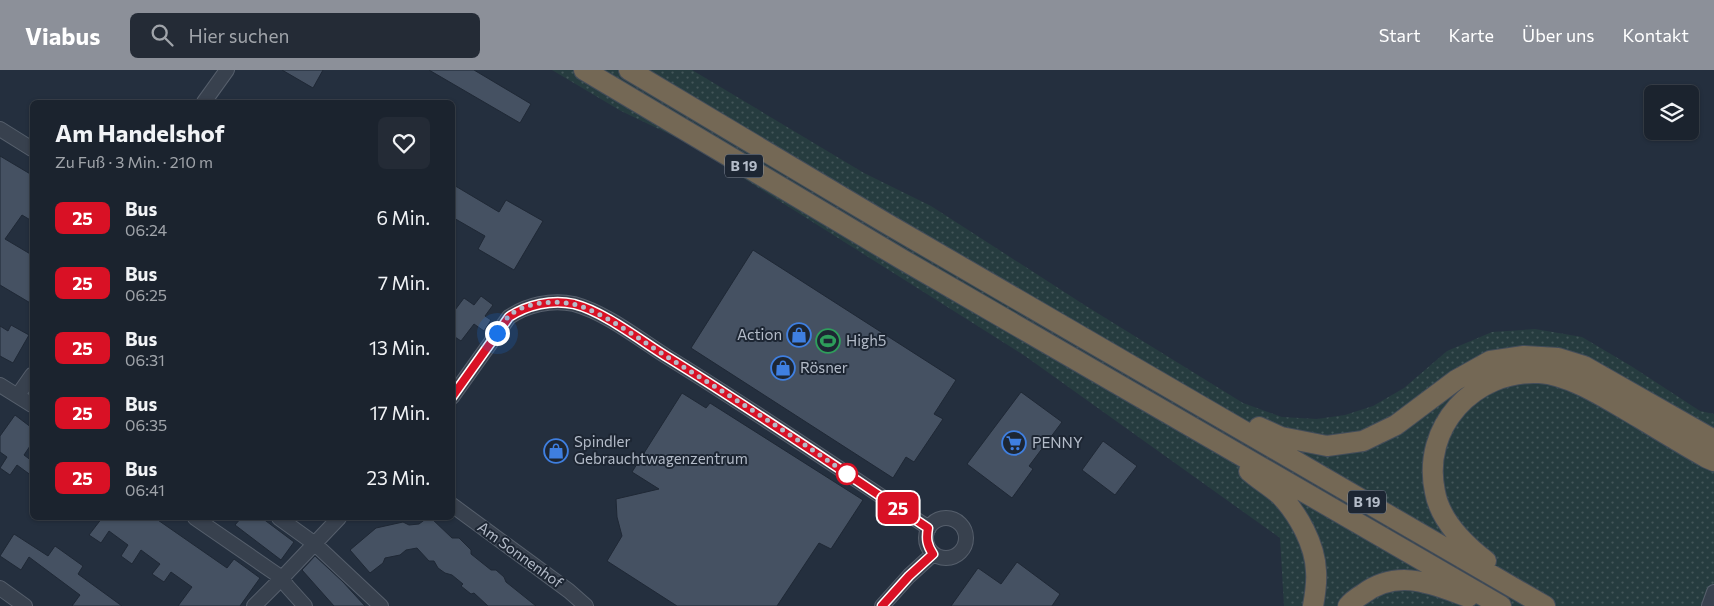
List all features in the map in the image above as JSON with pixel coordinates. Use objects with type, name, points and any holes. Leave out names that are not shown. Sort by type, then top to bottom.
[{"type":"highway","name":"B 19","points":[[584,70],[905,261],[1501,606]]},
{"type":"highway","name":"B 19","points":[[629,70],[884,222],[1540,603]]},
{"type":"highway","points":[[1200,406],[1254,424],[1281,437],[1327,446],[1363,441],[1396,424],[1456,380],[1490,362],[1524,356],[1558,358],[1584,366],[1712,450]]},
{"type":"highway","points":[[1540,603],[1468,547],[1450,524],[1435,492],[1432,470],[1436,447],[1443,426],[1457,406],[1472,392],[1492,381],[1521,374],[1540,373],[1564,378],[1712,450]]},
{"type":"highway","points":[[1217,441],[1251,473],[1280,495],[1293,511],[1305,531],[1316,570],[1314,606]]},
{"type":"highway","points":[[1348,606],[1368,590],[1400,579],[1426,582],[1497,606]]},
{"type":"street","points":[[206,100],[228,70]]},
{"type":"street","points":[[0,129],[30,147]]},
{"type":"street","points":[[455,393],[509,317],[520,309],[531,305],[555,302],[574,304],[604,317],[712,384],[928,528]]},
{"type":"street","points":[[18,395],[30,378]]},
{"type":"street","points":[[0,385],[30,404]]},
{"type":"street","name":"Am Sonnenhof","points":[[455,507],[569,591],[586,606]]},
{"type":"street","points":[[945,517],[954,519],[962,525],[966,534],[966,544],[961,552],[952,558],[942,558],[933,554],[928,546],[926,537],[928,528],[935,521],[945,517]]},
{"type":"street","points":[[198,520],[282,578],[305,606]]},
{"type":"street","points":[[282,520],[315,544],[381,606]]},
{"type":"street","points":[[254,606],[337,520]]},
{"type":"street","points":[[882,606],[909,576],[933,554]]},
{"type":"street","points":[[0,588],[25,606]]},
{"type":"street","points":[[1709,606],[1714,592]]},
{"type":"green space","points":[[552,70],[692,70],[864,173],[931,206],[1086,306],[1243,403],[1282,417],[1317,419],[1345,415],[1373,406],[1404,388],[1447,351],[1492,332],[1535,329],[1582,337],[1700,411],[1714,414],[1714,606],[1284,606],[1280,538],[1025,356],[686,142],[621,111]]},
{"type":"building","points":[[282,70],[323,70],[313,88]]},
{"type":"building","points":[[429,70],[474,70],[531,104],[520,123]]},
{"type":"building","points":[[0,156],[30,174],[30,220],[22,215],[5,239],[30,254],[30,303],[0,285]]},
{"type":"building","points":[[455,186],[499,212],[506,200],[543,221],[514,270],[478,249],[485,236],[455,219]]},
{"type":"building","points":[[753,250],[956,380],[934,414],[943,419],[914,462],[906,457],[893,478],[691,348]]},
{"type":"building","points":[[481,296],[493,305],[485,316],[491,320],[484,331],[474,324],[461,341],[455,337],[455,310],[464,298],[474,305]]},
{"type":"building","points":[[11,325],[29,335],[13,363],[0,356],[0,326],[8,331]]},
{"type":"building","name":"PENNY","points":[[1021,392],[1062,422],[1029,466],[1033,469],[1012,498],[967,464]]},
{"type":"building","points":[[682,393],[706,408],[710,403],[863,500],[831,549],[819,543],[777,606],[677,606],[607,561],[622,536],[617,517],[616,499],[659,489],[632,472]]},
{"type":"building","points":[[15,415],[30,426],[30,446],[24,455],[30,460],[30,475],[17,465],[10,475],[0,468],[7,457],[0,452],[0,436]]},
{"type":"building","points":[[1103,441],[1137,466],[1115,495],[1082,470]]},
{"type":"building","points":[[100,520],[158,520],[227,568],[234,559],[260,578],[240,606],[178,606],[192,587],[171,572],[164,582],[152,574],[160,564],[141,550],[132,564],[121,556],[128,545],[109,531],[101,543],[89,535]]},
{"type":"building","points":[[239,520],[265,520],[294,542],[281,560],[235,525]]},
{"type":"building","points":[[424,520],[433,520],[452,538],[459,538],[471,550],[471,554],[491,570],[496,570],[504,577],[506,582],[536,606],[488,606],[474,593],[471,594],[461,586],[463,584],[452,575],[438,568],[434,561],[429,561],[417,548],[406,550],[400,555],[385,558],[383,563],[370,573],[350,550],[376,528],[403,522],[409,525],[419,524]]},
{"type":"building","points":[[14,534],[48,556],[55,546],[83,566],[78,574],[122,606],[72,606],[80,595],[29,557],[21,570],[0,556]]},
{"type":"building","points":[[315,556],[365,606],[334,606],[302,570]]},
{"type":"building","points":[[1017,562],[1060,594],[1052,606],[951,606],[978,568],[1001,584]]},
{"type":"bus line","name":"25","points":[[455,393],[509,317],[520,309],[531,305],[555,302],[574,304],[604,317],[712,384],[928,528],[926,537],[928,546],[933,554],[909,576],[882,606]]},
{"type":"place","name":"Action","points":[[799,335]]},
{"type":"place","name":"High5","points":[[828,341]]},
{"type":"place","name":"Rösner","points":[[783,368]]},
{"type":"place","name":"PENNY","points":[[1014,443]]},
{"type":"place","name":"Spindler Gebrauchtwagenzentrum","points":[[556,451]]},
{"type":"route","points":[[497,333],[509,317],[520,309],[531,305],[555,302],[574,304],[604,317],[712,384],[847,474]]}]
